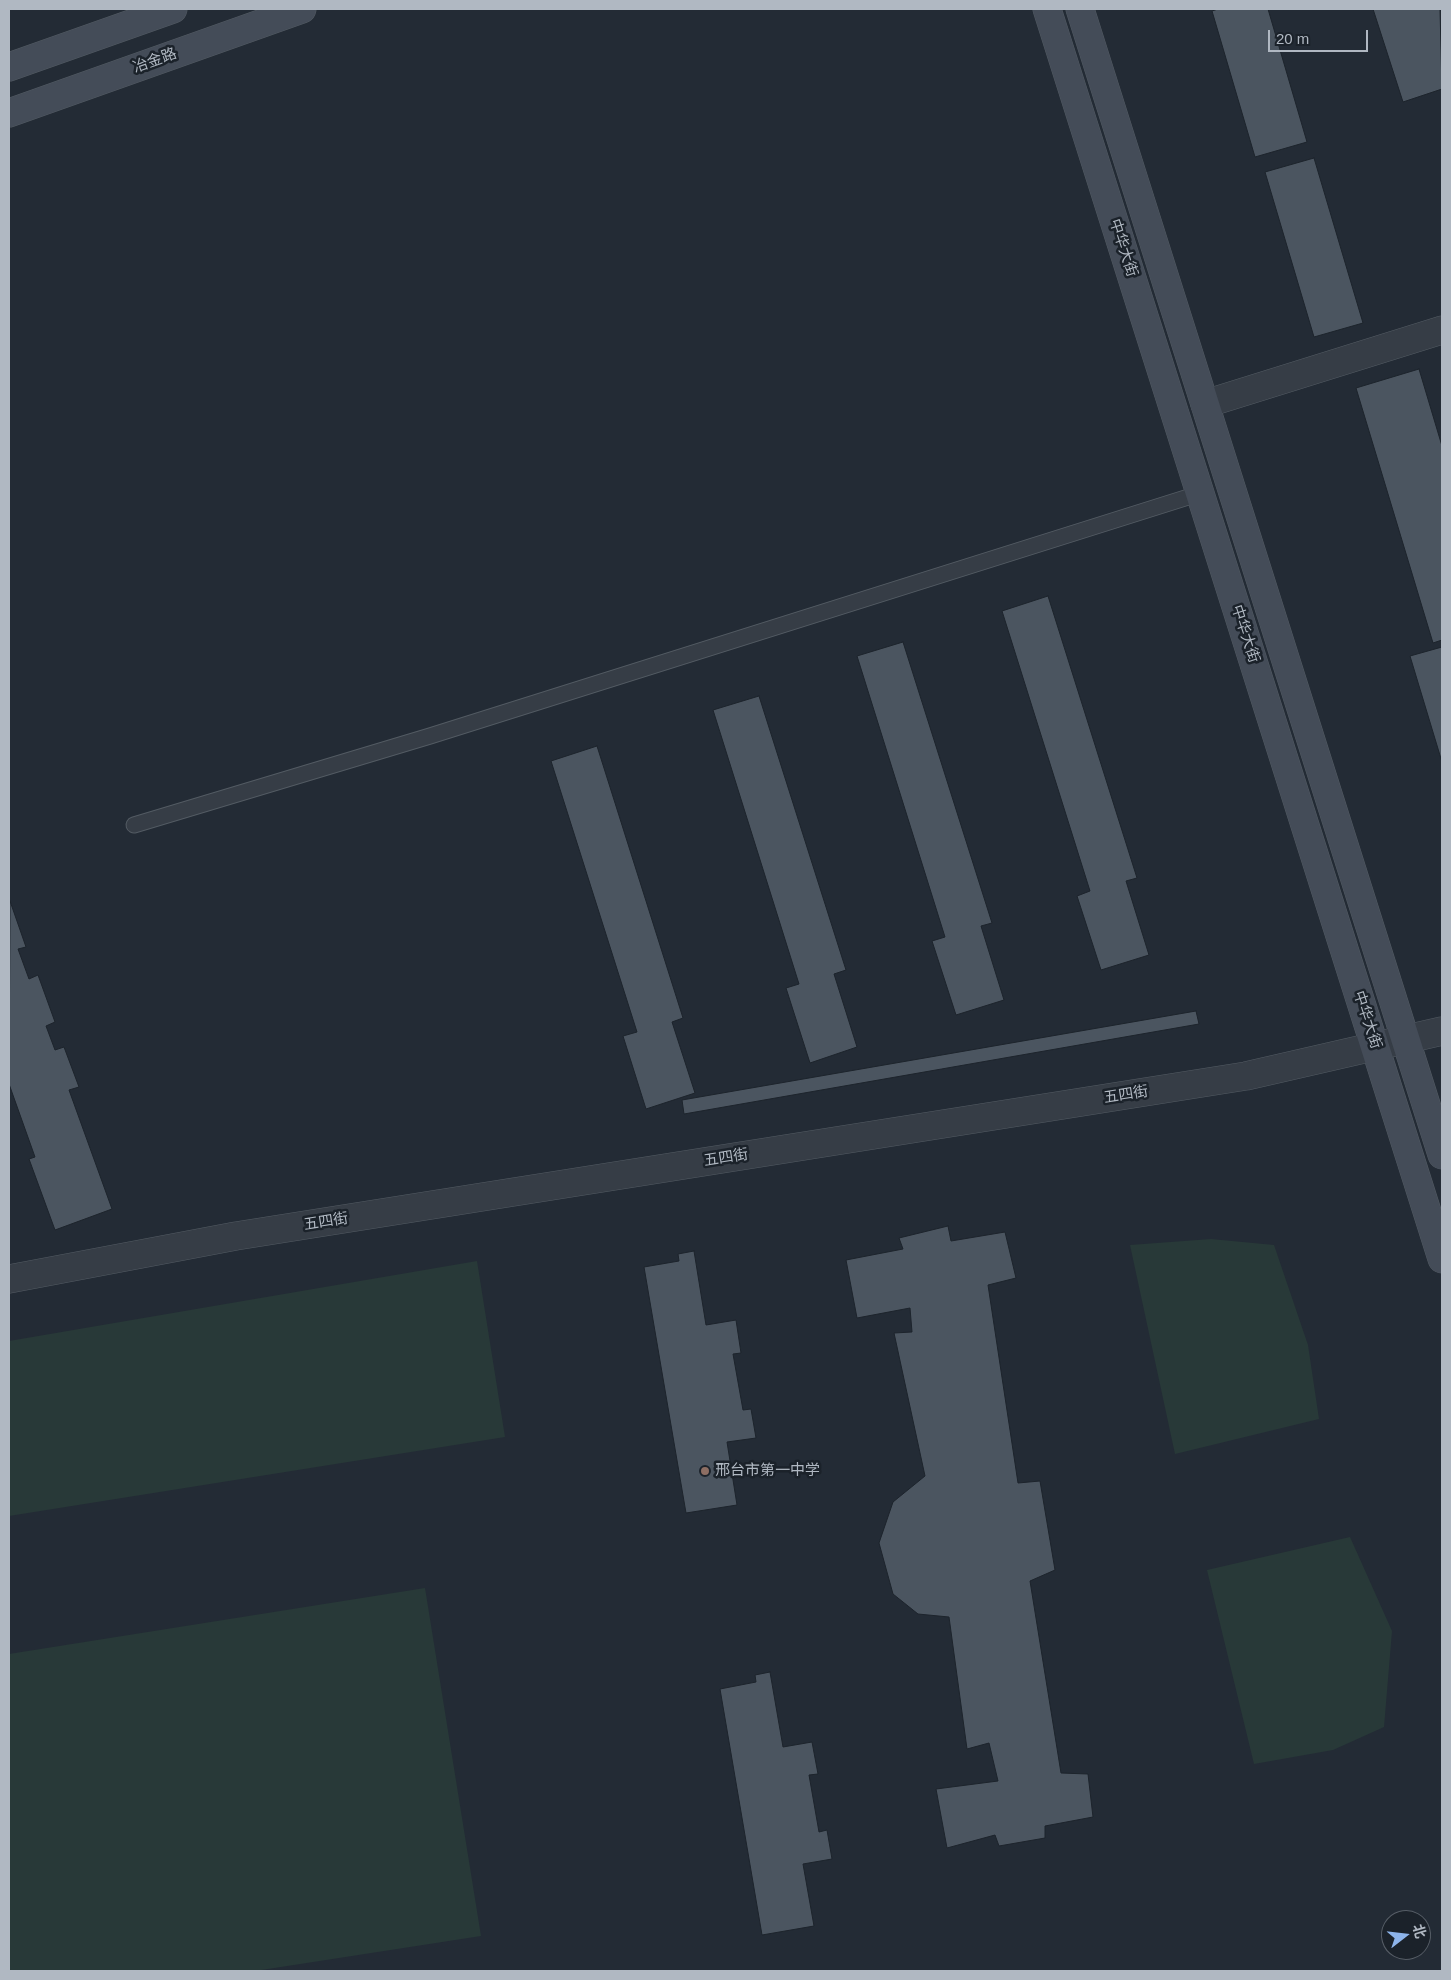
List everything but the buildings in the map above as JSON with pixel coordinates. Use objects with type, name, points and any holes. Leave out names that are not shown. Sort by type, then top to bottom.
[{"type":"street","points":[[9,67],[173,9]]},
{"type":"street","name":"冶金路","points":[[9,113],[302,9]]},
{"type":"street","name":"中华大街","points":[[1047,9],[1442,1259]]},
{"type":"street","name":"中华大街","points":[[1080,9],[1442,1155]]},
{"type":"street","points":[[1205,404],[1442,330]]},
{"type":"street","name":"五四街","points":[[9,1279],[246,1235],[1246,1076],[1442,1031]]},
{"type":"lane","points":[[134,825],[430,736],[1200,493]]},
{"type":"shaded area","points":[[1211,1239],[1274,1245],[1308,1345],[1319,1419],[1175,1454],[1130,1245]]},
{"type":"shaded area","points":[[477,1261],[505,1437],[9,1516],[9,1341]]},
{"type":"shaded area","points":[[1350,1537],[1392,1631],[1384,1727],[1333,1750],[1254,1764],[1207,1570]]},
{"type":"shaded area","points":[[425,1588],[481,1936],[255,1971],[9,1971],[9,1654]]},
{"type":"place","name":"邢台市第一中学","points":[[705,1471]]}]
